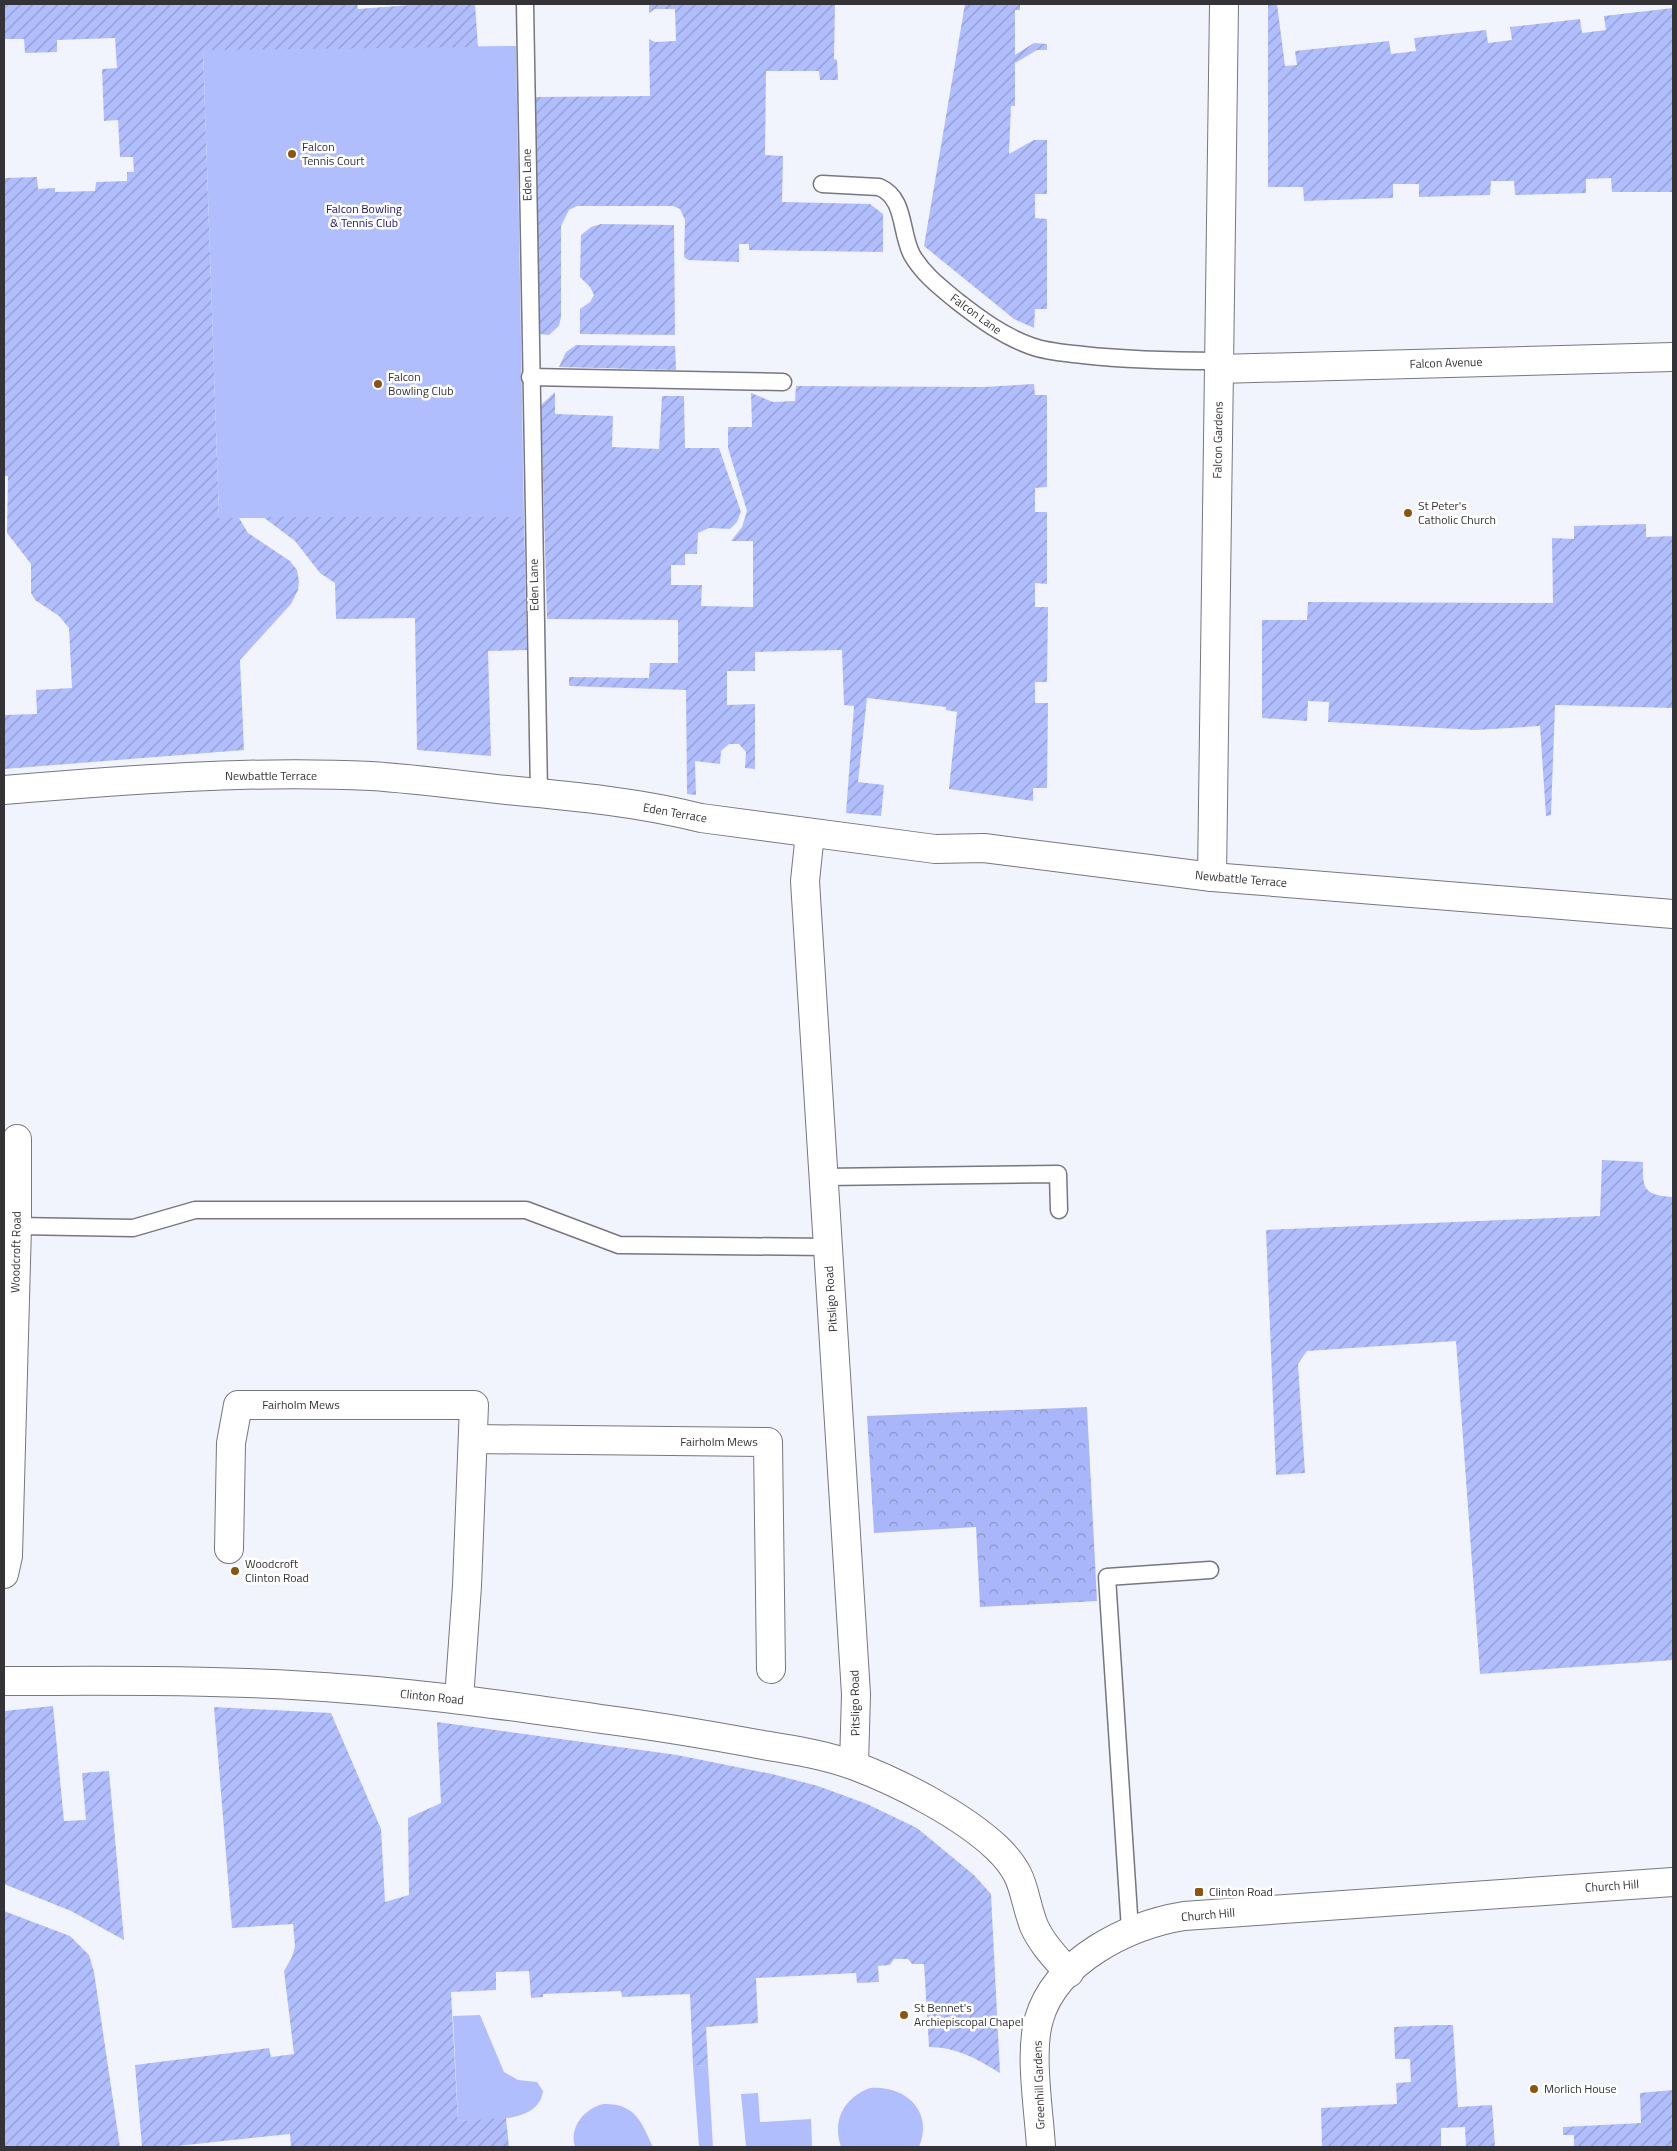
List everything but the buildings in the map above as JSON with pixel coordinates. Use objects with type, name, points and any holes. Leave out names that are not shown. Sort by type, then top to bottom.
[{"type":"street","name":"Falcon Gardens","points":[[1212,877],[1224,4]]},
{"type":"street","name":"Falcon Avenue","points":[[1219,365],[1673,357]]},
{"type":"street","name":"Newbattle Terrace","points":[[4,790],[158,778],[255,775],[371,776],[539,793]]},
{"type":"street","name":"Eden Terrace","points":[[539,793],[810,833]]},
{"type":"street","name":"Newbattle Terrace","points":[[810,833],[935,849],[984,848],[1212,877],[1673,914]]},
{"type":"street","name":"Pitsligo Road","points":[[810,833],[805,881],[856,1694],[854,1765]]},
{"type":"street","name":"Woodcroft Road","points":[[4,1574],[8,1556],[17,1226],[17,1139]]},
{"type":"street","name":"Fairholm Mews","points":[[229,1549],[231,1444],[238,1405],[474,1405],[467,1586],[459,1699]]},
{"type":"street","name":"Fairholm Mews","points":[[473,1439],[768,1442],[771,1669]]},
{"type":"street","name":"Clinton Road","points":[[4,1681],[225,1683],[348,1688],[459,1699],[680,1730],[803,1752],[854,1765]]},
{"type":"street","points":[[854,1765],[932,1803],[968,1825],[996,1848],[1016,1870],[1024,1886],[1035,1928],[1045,1945],[1069,1972]]},
{"type":"street","name":"Church Hill","points":[[1069,1972],[1091,1954],[1130,1930],[1184,1916],[1673,1882]]},
{"type":"street","name":"Greenhill Gardens","points":[[1041,2147],[1036,2069],[1038,2028],[1050,1995],[1069,1972]]},
{"type":"lane","name":"Eden Lane","points":[[525,4],[530,377],[539,793]]},
{"type":"lane","name":"Falcon Lane","points":[[822,184],[879,187],[888,191],[896,200],[908,247],[925,273],[1000,333],[1032,347],[1058,352],[1114,359],[1219,365]]},
{"type":"lane","points":[[530,377],[783,382]]},
{"type":"lane","points":[[823,1177],[1058,1174],[1058,1210]]},
{"type":"lane","points":[[17,1226],[133,1228],[195,1210],[526,1210],[619,1245],[828,1247]]},
{"type":"lane","points":[[1130,1930],[1107,1577],[1210,1570]]},
{"type":"green space","points":[[4,4],[357,4],[358,9],[423,4],[475,4],[478,47],[203,50],[219,518],[239,518],[248,533],[290,561],[297,570],[299,581],[298,590],[291,604],[240,660],[244,750],[4,769],[4,715],[37,714],[36,690],[72,688],[69,628],[59,616],[35,600],[31,593],[31,564],[7,533],[8,476],[4,476],[4,178],[37,177],[38,189],[55,188],[55,192],[95,191],[96,182],[127,181],[127,172],[134,172],[133,157],[120,157],[118,120],[104,121],[102,69],[117,68],[115,38],[57,40],[57,52],[25,53],[24,39],[4,39]]},
{"type":"green space","points":[[649,4],[835,4],[834,59],[837,60],[838,80],[820,80],[819,71],[766,71],[765,155],[783,156],[782,202],[870,204],[883,214],[883,252],[749,250],[749,244],[739,244],[739,262],[688,260],[684,257],[685,220],[680,209],[673,206],[577,206],[569,210],[561,226],[561,317],[559,326],[549,335],[540,334],[535,97],[650,96],[649,39],[655,42],[676,41],[675,9],[655,9],[649,13]]},
{"type":"green space","points":[[965,4],[1020,4],[1020,10],[1015,10],[1015,55],[1034,43],[1047,44],[1047,50],[1037,50],[1015,63],[1015,106],[1011,106],[1009,154],[1034,140],[1047,140],[1047,194],[1035,194],[1035,218],[1047,219],[1047,309],[1035,309],[1034,328],[1014,319],[924,246]]},
{"type":"green space","points":[[1268,4],[1277,4],[1285,66],[1297,65],[1295,51],[1389,41],[1391,54],[1416,51],[1414,38],[1486,30],[1488,43],[1512,40],[1510,27],[1580,19],[1582,33],[1606,30],[1604,16],[1673,8],[1673,192],[1612,192],[1611,178],[1586,179],[1586,193],[1515,195],[1514,181],[1491,181],[1490,195],[1419,197],[1419,184],[1393,184],[1393,198],[1304,201],[1303,187],[1268,187]]},
{"type":"green space","name":"Falcon Bowling & Tennis Club","points":[[516,46],[524,517],[219,518],[203,49]]},
{"type":"green space","points":[[601,224],[674,225],[675,335],[580,334],[580,309],[590,302],[594,295],[590,287],[580,277],[581,235],[591,227]]},
{"type":"green space","points":[[576,345],[675,346],[676,370],[559,367],[566,352]]},
{"type":"green space","points":[[1034,384],[1035,395],[1047,395],[1047,487],[1035,488],[1035,512],[1047,512],[1047,584],[1035,583],[1035,607],[1048,607],[1047,682],[1035,682],[1035,703],[1048,703],[1047,788],[1033,788],[1033,801],[949,789],[957,712],[946,710],[946,707],[867,698],[858,782],[884,785],[881,816],[846,813],[854,706],[844,705],[842,650],[755,652],[755,671],[727,671],[727,705],[755,704],[755,769],[745,768],[746,752],[739,744],[729,744],[721,751],[720,764],[695,761],[696,795],[687,794],[686,690],[569,686],[569,677],[649,678],[650,663],[678,663],[678,620],[547,619],[541,405],[555,392],[555,414],[613,416],[612,447],[659,449],[662,396],[684,396],[685,448],[719,448],[741,512],[737,522],[730,529],[709,528],[698,533],[697,554],[685,554],[685,565],[671,565],[671,585],[702,585],[701,606],[753,607],[753,541],[731,541],[742,527],[747,511],[728,448],[728,427],[752,427],[751,393],[773,402],[795,401],[796,386],[983,387]]},
{"type":"green space","points":[[263,517],[524,517],[527,650],[488,651],[491,756],[417,750],[415,618],[336,619],[335,583],[320,573],[295,541]]},
{"type":"green space","points":[[1646,524],[1646,537],[1673,536],[1673,708],[1555,705],[1551,815],[1546,816],[1540,726],[1476,730],[1328,722],[1329,702],[1308,701],[1307,721],[1262,718],[1262,620],[1307,620],[1308,602],[1553,603],[1552,538],[1574,539],[1574,526]]},
{"type":"green space","points":[[1602,1160],[1643,1162],[1643,1179],[1647,1189],[1656,1195],[1673,1197],[1673,1660],[1480,1674],[1456,1341],[1307,1351],[1298,1364],[1305,1473],[1276,1475],[1266,1230],[1600,1216]]},
{"type":"green space","points":[[1087,1407],[1097,1601],[980,1607],[976,1527],[874,1533],[867,1416]]},
{"type":"green space","points":[[53,1706],[64,1821],[86,1820],[82,1773],[109,1771],[124,1940],[71,1911],[4,1884],[4,1711]]},
{"type":"green space","points":[[214,1707],[331,1713],[381,1829],[385,1902],[409,1895],[408,1818],[441,1803],[437,1722],[677,1755],[772,1774],[818,1786],[867,1804],[917,1828],[974,1875],[991,1894],[1000,2073],[975,2059],[957,2052],[929,2047],[924,1964],[912,1964],[908,1959],[894,1959],[890,1965],[878,1966],[879,1982],[857,1983],[856,1973],[756,1978],[758,2023],[706,2027],[708,2065],[693,2066],[690,1994],[622,1997],[621,1991],[543,1994],[543,1997],[531,1998],[529,1971],[496,1972],[496,1990],[451,1992],[458,2121],[506,2118],[509,2147],[291,2147],[290,2134],[168,2147],[142,2147],[135,2065],[269,2048],[271,2057],[294,2054],[284,1971],[292,1957],[295,1946],[293,1924],[232,1928]]},
{"type":"green space","points":[[4,1911],[70,1936],[89,1955],[94,1972],[120,2147],[4,2147]]},
{"type":"green space","points":[[480,2015],[504,2072],[518,2080],[537,2082],[543,2091],[539,2102],[532,2110],[509,2118],[458,2121],[453,2016]]},
{"type":"green space","points":[[1453,2025],[1458,2107],[1492,2105],[1495,2147],[1466,2147],[1465,2127],[1441,2128],[1441,2147],[1322,2147],[1321,2108],[1397,2104],[1396,2083],[1411,2082],[1410,2059],[1395,2059],[1394,2027]]},
{"type":"green space","points":[[708,2065],[713,2147],[699,2147],[693,2066]]},
{"type":"green space","points":[[870,2088],[883,2088],[895,2091],[913,2103],[923,2122],[923,2134],[919,2147],[841,2147],[838,2128],[842,2112],[853,2098]]},
{"type":"green space","points":[[1673,2090],[1673,2147],[1574,2147],[1574,2135],[1563,2135],[1563,2127],[1641,2123],[1640,2093]]},
{"type":"green space","points":[[758,2093],[760,2122],[811,2119],[812,2147],[746,2147],[741,2094]]},
{"type":"green space","points":[[603,2104],[614,2104],[623,2107],[636,2115],[653,2147],[575,2147],[574,2133],[576,2126],[590,2110]]},
{"type":"place","name":"Falcon Tennis Court","points":[[292,154]]},
{"type":"place","name":"Falcon Bowling Club","points":[[378,384]]},
{"type":"place","name":"St Peter's Catholic Church","points":[[1408,513]]},
{"type":"place","name":"Woodcroft Clinton Road","points":[[235,1571]]},
{"type":"place","name":"Clinton Road","points":[[1199,1892]]},
{"type":"place","name":"St Bennet's Archiepiscopal Chapel","points":[[904,2015]]},
{"type":"place","name":"Morlich House","points":[[1534,2089]]}]
